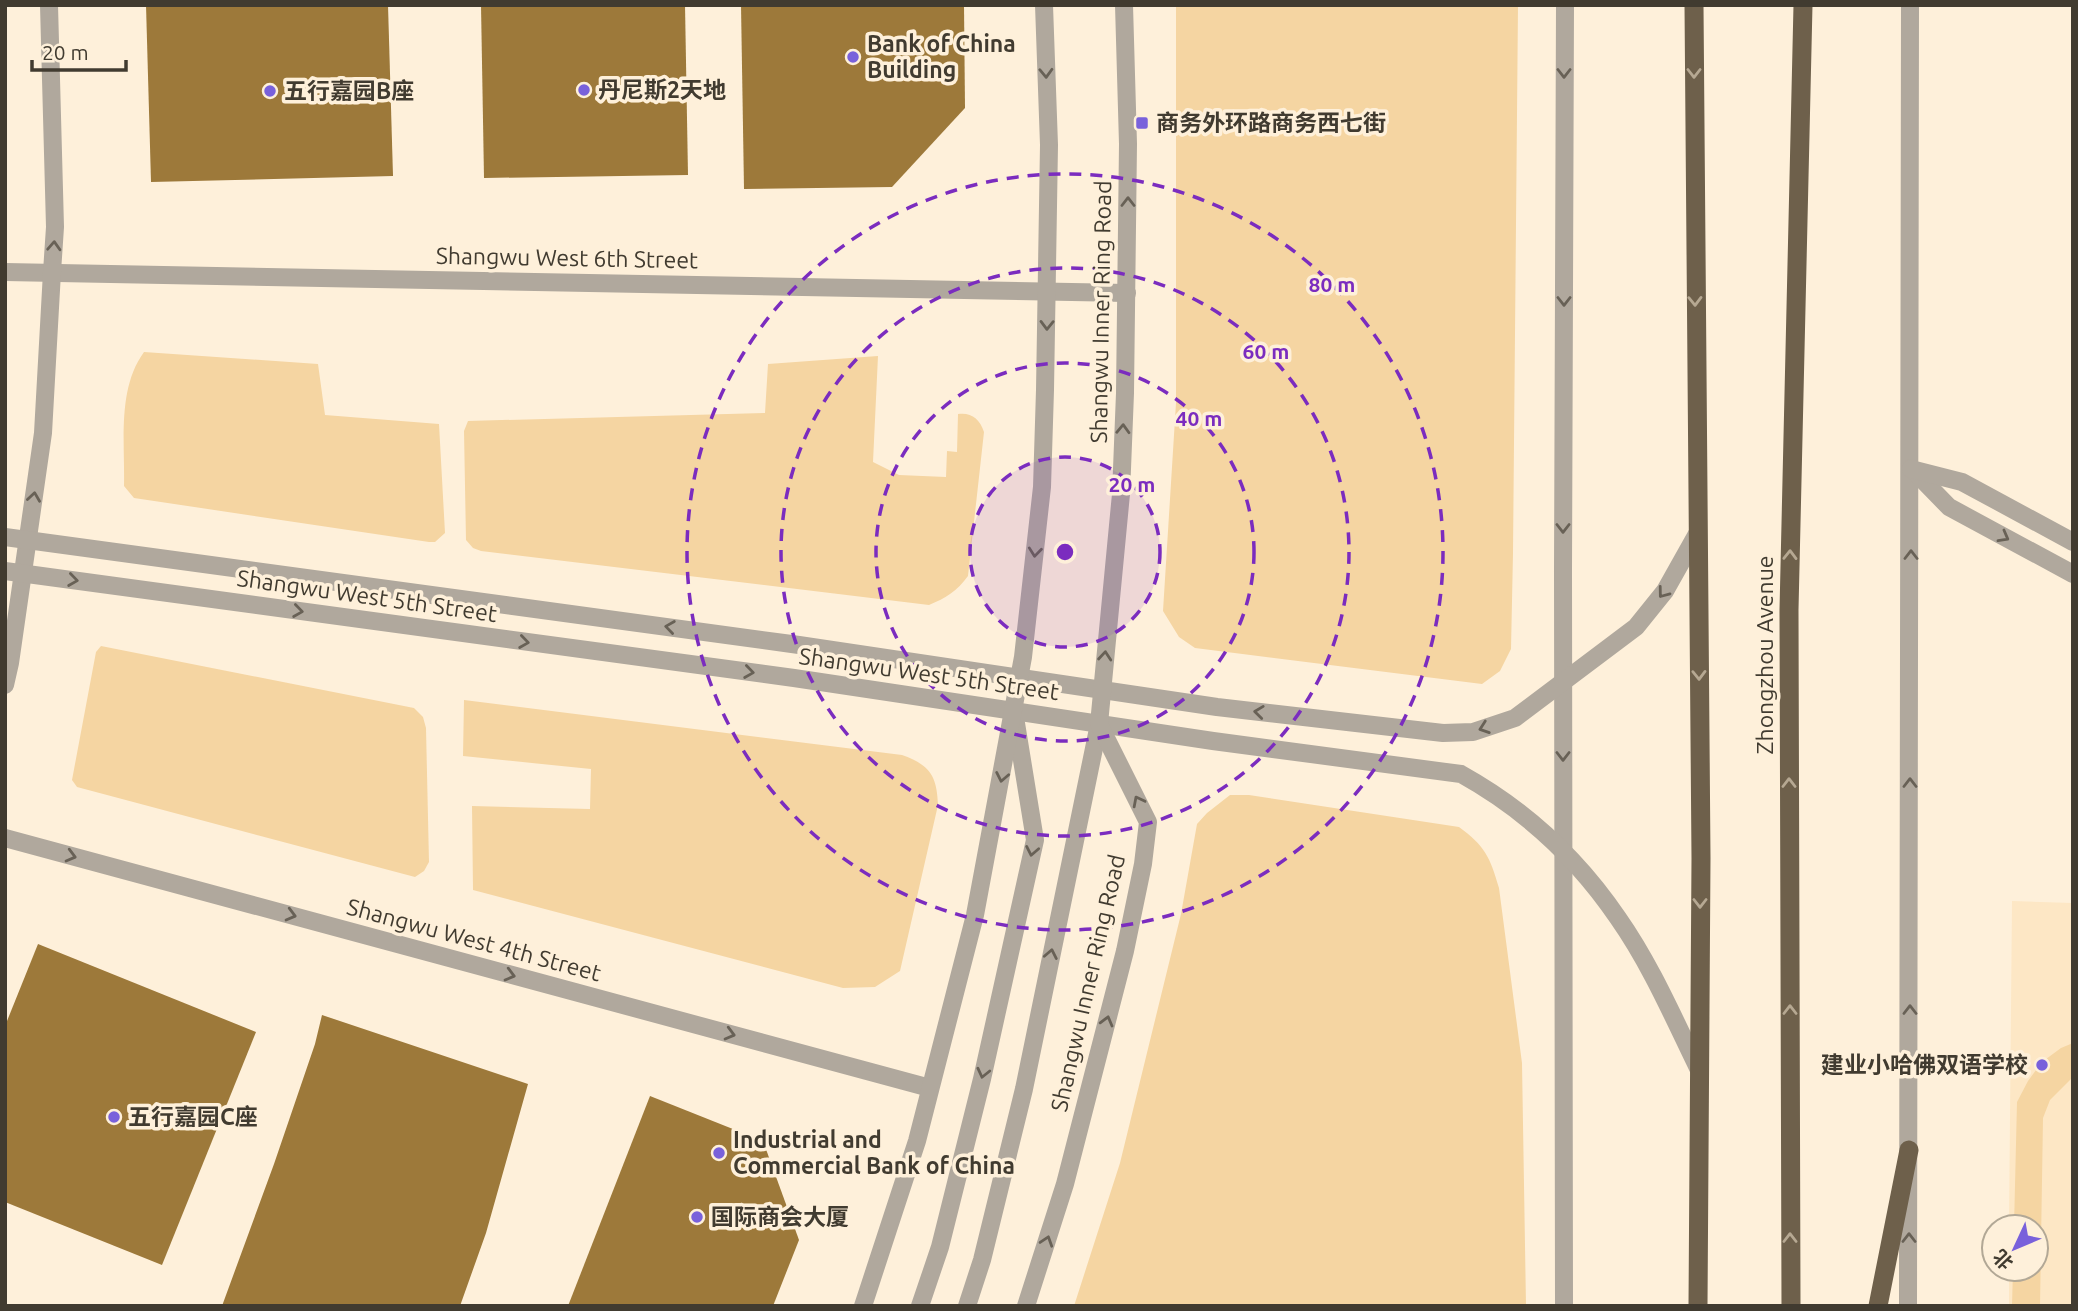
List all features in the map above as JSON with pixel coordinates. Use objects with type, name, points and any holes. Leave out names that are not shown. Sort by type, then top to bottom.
[{"type":"highway","points":[[1694,5],[1701,858],[1698,1306]]},
{"type":"highway","name":"Zhongzhou Avenue","points":[[1791,1306],[1789,610],[1802,5]]},
{"type":"highway","points":[[1878,1306],[1909,1150]]},
{"type":"street","points":[[5,685],[10,663],[14,572],[27,540],[43,433],[55,227],[49,5]]},
{"type":"street","points":[[863,1306],[917,1141],[975,915],[1020,677],[1042,488],[1049,145],[1044,5]]},
{"type":"street","name":"Shangwu Inner Ring Road","points":[[1026,1306],[1065,1184],[1125,951],[1148,822],[1099,724],[1121,494],[1128,144],[1124,5]]},
{"type":"street","points":[[1564,1306],[1565,5]]},
{"type":"street","points":[[1908,1306],[1910,5]]},
{"type":"street","name":"Shangwu West 6th Street","points":[[5,272],[1127,293]]},
{"type":"street","points":[[1910,468],[1962,482],[2073,542]]},
{"type":"street","points":[[1910,468],[1949,507],[2073,574]]},
{"type":"street","name":"Shangwu West 5th Street","points":[[5,537],[771,641],[1217,707],[1443,733],[1473,732],[1515,718],[1636,627],[1665,591],[1698,534]]},
{"type":"street","name":"Shangwu West 5th Street","points":[[14,572],[781,676],[1099,724],[1461,774],[1496,793],[1527,818],[1591,881],[1620,920],[1653,978],[1699,1070]]},
{"type":"street","points":[[920,1306],[940,1247],[979,1092],[1035,840],[1014,711]]},
{"type":"street","points":[[967,1306],[982,1260],[1024,1089],[1099,724]]},
{"type":"street","name":"Shangwu West 4th Street","points":[[5,838],[930,1088]]},
{"type":"shaded area","points":[[1176,5],[1518,5],[1511,649],[1500,671],[1482,684],[1195,648],[1179,637],[1163,611],[1176,403]]},
{"type":"shaded area","points":[[144,352],[318,364],[325,415],[439,424],[445,533],[435,542],[429,542],[134,498],[124,486],[124,416],[130,382]]},
{"type":"shaded area","points":[[878,356],[873,462],[899,475],[946,477],[947,451],[957,452],[958,414],[974,417],[984,432],[968,576],[946,597],[929,605],[481,551],[473,548],[466,540],[464,431],[468,421],[765,413],[768,364]]},
{"type":"shaded area","points":[[101,646],[414,708],[423,717],[426,728],[429,862],[424,871],[415,877],[77,787],[72,780],[96,652]]},
{"type":"shaded area","points":[[464,700],[902,755],[919,763],[934,779],[938,805],[900,971],[875,987],[843,988],[473,890],[472,806],[590,809],[591,769],[463,756]]},
{"type":"shaded area","points":[[1230,795],[1249,795],[1459,827],[1475,840],[1485,853],[1499,888],[1522,1063],[1526,1306],[1074,1306],[1120,1163],[1181,914],[1197,824]]},
{"type":"shaded area","name":"建业小哈佛双语学校","points":[[2012,901],[2073,903],[2073,1306],[2009,1306],[2009,1283],[2050,1283],[2050,1213],[2009,1213]]},
{"type":"shaded area","points":[[2073,1043],[2073,1077],[2050,1100],[2043,1118],[2041,1213],[2014,1213],[2017,1102],[2042,1062]]},
{"type":"shaded area","points":[[2013,1283],[2040,1283],[2040,1306],[2012,1306]]},
{"type":"building","name":"五行嘉园B座","points":[[146,5],[388,5],[393,176],[151,182]]},
{"type":"building","name":"丹尼斯2天地","points":[[481,5],[685,5],[688,175],[484,178]]},
{"type":"building","name":"Bank of China Building","points":[[741,5],[964,5],[965,108],[892,187],[744,189]]},
{"type":"building","name":"五行嘉园C座","points":[[38,944],[256,1032],[162,1265],[5,1202],[5,1026]]},
{"type":"building","points":[[322,1015],[528,1084],[486,1233],[460,1306],[222,1306],[274,1164],[315,1044]]},
{"type":"building","name":"国际商会大厦","points":[[650,1096],[763,1141],[799,1240],[773,1306],[568,1306]]},
{"type":"place","name":"Bank of China Building","points":[[853,57]]},
{"type":"place","name":"丹尼斯2天地","points":[[584,90]]},
{"type":"place","name":"五行嘉园B座","points":[[270,91]]},
{"type":"place","name":"商务外环路商务西七街","points":[[1142,123]]},
{"type":"place","name":"建业小哈佛双语学校","points":[[2042,1065]]},
{"type":"place","name":"五行嘉园C座","points":[[114,1117]]},
{"type":"place","name":"Industrial and Commercial Bank of China","points":[[719,1153]]},
{"type":"place","name":"国际商会大厦","points":[[697,1217]]}]
